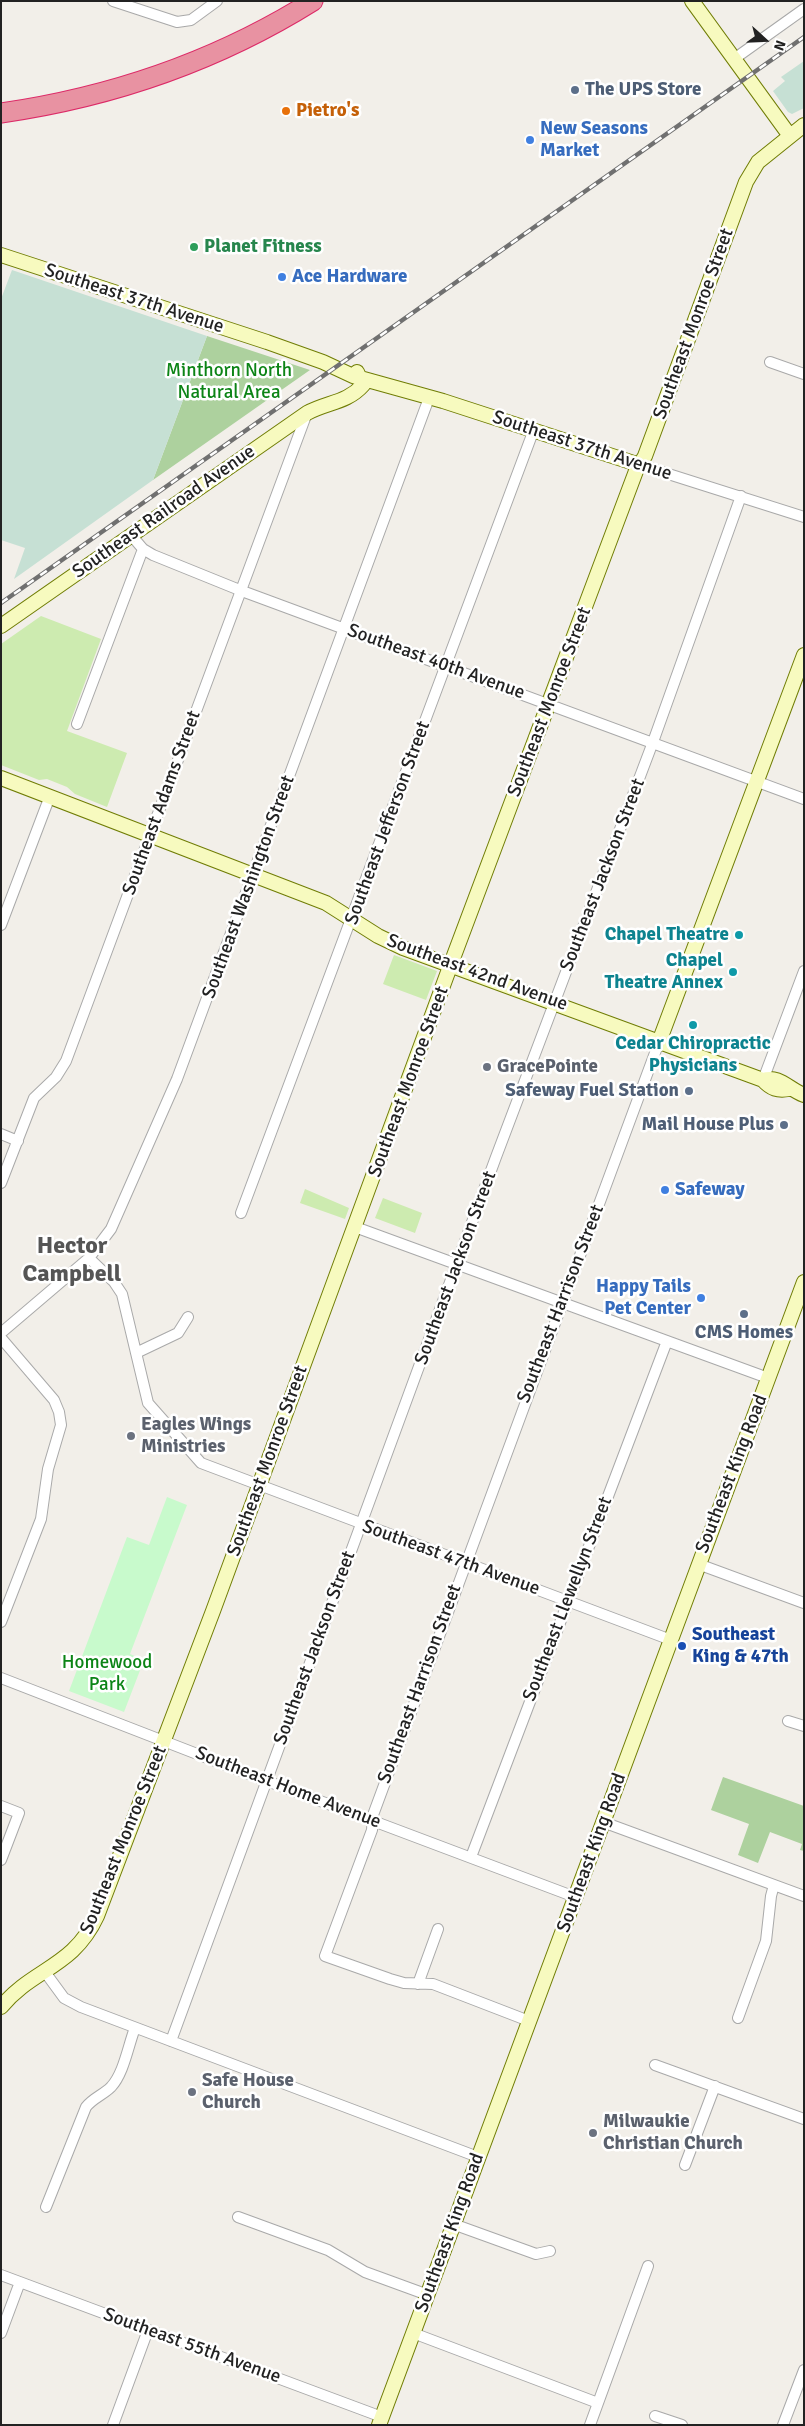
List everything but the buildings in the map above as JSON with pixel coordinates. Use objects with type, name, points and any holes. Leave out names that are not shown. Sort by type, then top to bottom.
[{"type":"highway","points":[[1,113],[103,94],[146,80],[206,58],[249,37],[313,1]]},
{"type":"street","points":[[113,1],[182,22],[190,20],[217,1]]},
{"type":"street","points":[[692,1],[790,136],[804,124]]},
{"type":"street","points":[[734,59],[804,9]]},
{"type":"street","name":"Southeast Monroe Street","points":[[1,2007],[19,1990],[74,1951],[90,1931],[260,1485],[451,965],[640,465],[649,447],[750,174],[758,162],[790,136]]},
{"type":"street","name":"Southeast 37th Avenue","points":[[1,255],[267,342],[285,344],[332,360],[358,372],[361,377],[804,517]]},
{"type":"street","points":[[770,362],[804,374]]},
{"type":"street","name":"Southeast Railroad Avenue","points":[[1,626],[307,413],[330,402],[334,404],[342,401],[354,394],[363,385],[361,377]]},
{"type":"street","name":"Southeast Washington Street","points":[[1,1333],[89,1258],[111,1229],[177,1080],[429,398]]},
{"type":"street","name":"Southeast Adams Street","points":[[1,1184],[34,1098],[56,1077],[66,1061],[307,413]]},
{"type":"street","name":"Southeast Jefferson Street","points":[[241,1214],[534,432]]},
{"type":"street","name":"Southeast Jackson Street","points":[[171,2041],[360,1524],[653,742],[741,496]]},
{"type":"street","name":"Southeast 40th Avenue","points":[[131,535],[143,550],[152,556],[804,799]]},
{"type":"street","points":[[77,724],[143,550]]},
{"type":"street","name":"Southeast Harrison Street","points":[[418,1984],[390,1980],[325,1956],[372,1830],[371,1820],[464,1564],[804,655]]},
{"type":"street","name":"Southeast 42nd Avenue","points":[[1,778],[326,903],[384,940],[763,1080],[772,1078],[784,1082],[790,1089],[804,1094]]},
{"type":"street","points":[[1,925],[50,796]]},
{"type":"street","points":[[763,1080],[804,971]]},
{"type":"street","points":[[1,1134],[18,1141]]},
{"type":"street","points":[[355,1227],[768,1378]]},
{"type":"street","name":"Southeast 47th Avenue","points":[[89,1258],[114,1282],[122,1294],[148,1403],[193,1456],[213,1469],[671,1640]]},
{"type":"street","name":"Southeast King Road","points":[[381,2421],[804,1282]]},
{"type":"street","points":[[136,1354],[178,1333],[188,1317]]},
{"type":"street","points":[[1,1338],[54,1400],[59,1412],[60,1425],[48,1469],[41,1518],[1,1622]]},
{"type":"street","name":"Southeast Llewellyn Street","points":[[471,1857],[667,1341]]},
{"type":"street","points":[[698,1564],[804,1603]]},
{"type":"street","name":"Southeast Home Avenue","points":[[1,1678],[575,1897]]},
{"type":"street","points":[[788,1720],[804,1726]]},
{"type":"street","points":[[1,1806],[19,1813],[1,1860]]},
{"type":"street","points":[[603,1822],[804,1896]]},
{"type":"street","points":[[738,2018],[766,1940],[770,1896],[774,1885]]},
{"type":"street","points":[[438,1929],[418,1984],[433,1984],[529,2020]]},
{"type":"street","points":[[45,1972],[64,1998],[81,2007],[478,2157]]},
{"type":"street","points":[[46,2207],[86,2107],[92,2099],[107,2091],[116,2079],[135,2028]]},
{"type":"street","points":[[655,2065],[804,2119]]},
{"type":"street","points":[[685,2165],[715,2086]]},
{"type":"street","points":[[238,2217],[328,2250],[365,2272],[428,2294]]},
{"type":"street","points":[[453,2224],[536,2254],[550,2251]]},
{"type":"street","points":[[590,2425],[648,2266]]},
{"type":"street","name":"Southeast 55th Avenue","points":[[1,2275],[381,2421]]},
{"type":"street","points":[[1,2333],[20,2282]]},
{"type":"street","points":[[113,2425],[148,2330]]},
{"type":"street","points":[[413,2333],[598,2403]]},
{"type":"street","points":[[783,2425],[804,2370]]},
{"type":"street","points":[[655,2416],[682,2425]]},
{"type":"green space","points":[[804,61],[804,108],[792,114],[788,112],[773,91],[785,81],[781,77]]},
{"type":"green space","points":[[12,270],[207,336],[153,480],[14,579],[25,548],[1,540],[1,299]]},
{"type":"green space","name":"Minthorn North Natural Area","points":[[207,336],[310,370],[153,480]]},
{"type":"green space","points":[[41,616],[101,639],[67,731],[127,753],[107,807],[75,794],[67,787],[47,779],[39,780],[1,765],[1,644]]},
{"type":"green space","points":[[394,955],[437,971],[426,1000],[383,984]]},
{"type":"green space","points":[[305,1189],[349,1208],[345,1219],[300,1203]]},
{"type":"green space","points":[[383,1198],[422,1213],[415,1233],[375,1218]]},
{"type":"green space","name":"Homewood Park","points":[[167,1497],[187,1505],[130,1654],[144,1660],[124,1712],[69,1691],[127,1537],[149,1545]]},
{"type":"green space","points":[[723,1777],[804,1806],[804,1851],[800,1850],[802,1844],[770,1832],[758,1863],[738,1855],[749,1824],[711,1810]]},
{"type":"railway","points":[[1,603],[804,37]]},
{"type":"place","name":"The UPS Store","points":[[575,90]]},
{"type":"place","name":"Pietro's","points":[[286,111]]},
{"type":"place","name":"New Seasons Market","points":[[530,140]]},
{"type":"place","name":"Planet Fitness","points":[[194,247]]},
{"type":"place","name":"Ace Hardware","points":[[282,277]]},
{"type":"place","name":"Chapel Theatre","points":[[739,935]]},
{"type":"place","name":"Chapel Theatre Annex","points":[[733,972]]},
{"type":"place","name":"Cedar Chiropractic Physicians","points":[[693,1025]]},
{"type":"place","name":"GracePointe","points":[[487,1067]]},
{"type":"place","name":"Safeway Fuel Station","points":[[689,1091]]},
{"type":"place","name":"Mail House Plus","points":[[784,1125]]},
{"type":"place","name":"Safeway","points":[[665,1190]]},
{"type":"place","name":"Happy Tails Pet Center","points":[[701,1298]]},
{"type":"place","name":"CMS Homes","points":[[744,1314]]},
{"type":"place","name":"Eagles Wings Ministries","points":[[131,1436]]},
{"type":"place","name":"Southeast King & 47th","points":[[682,1646]]},
{"type":"place","name":"Safe House Church","points":[[192,2092]]},
{"type":"place","name":"Milwaukie Christian Church","points":[[593,2133]]},
{"type":"district","name":"Hector Campbell","points":[[72,1261]]}]
